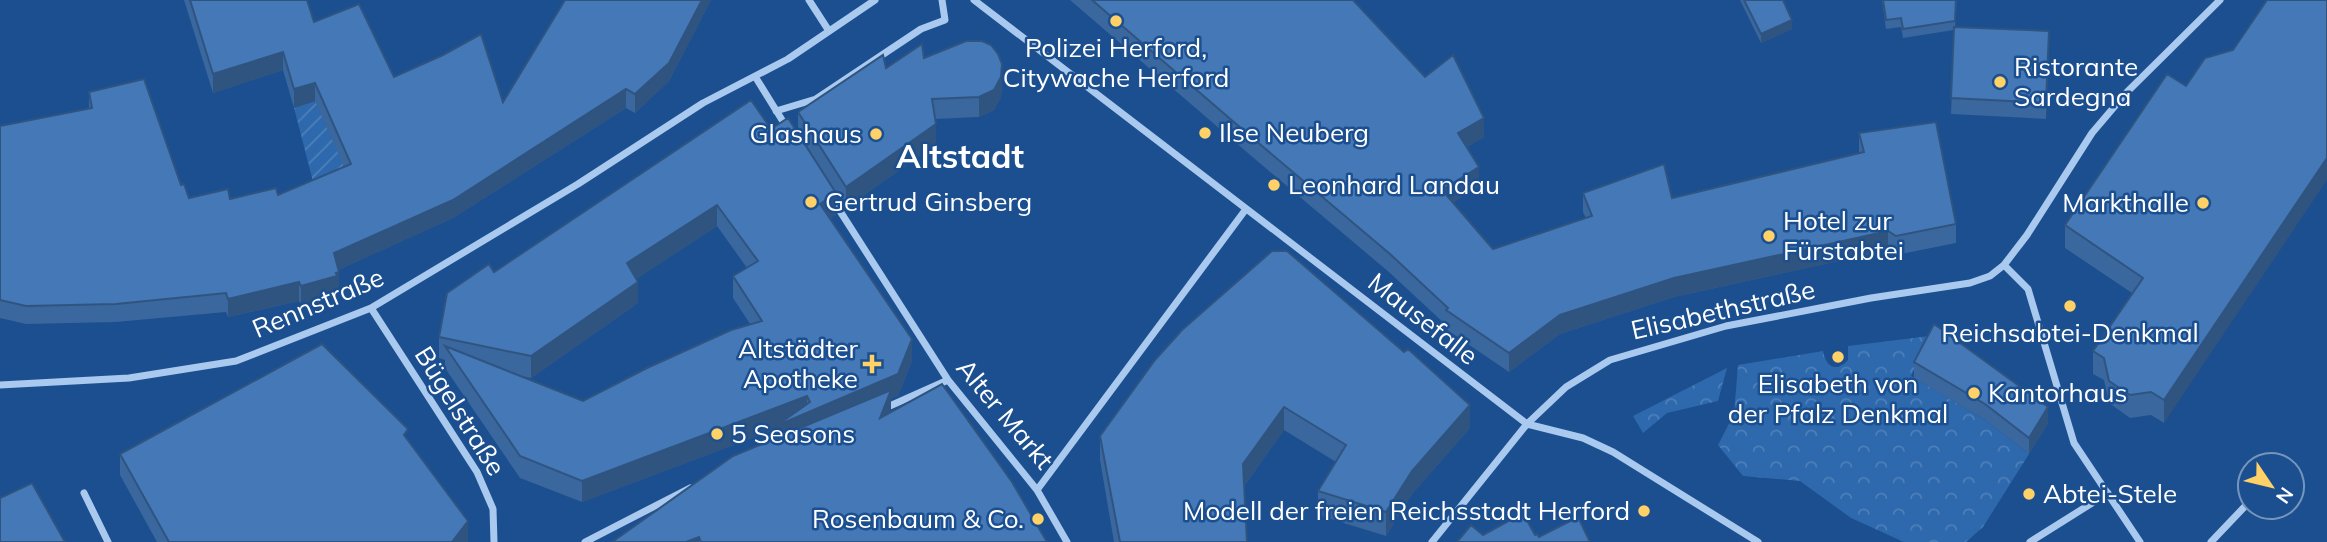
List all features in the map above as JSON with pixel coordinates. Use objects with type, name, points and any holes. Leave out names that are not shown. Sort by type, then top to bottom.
[{"type":"street","points":[[809,0],[829,31]]},
{"type":"street","points":[[791,134],[756,78],[875,0]]},
{"type":"street","points":[[776,111],[816,99],[920,29],[946,20],[942,0]]},
{"type":"street","points":[[974,0],[1246,209]]},
{"type":"street","name":"Elisabethstraße","points":[[1432,542],[1527,424],[1566,387],[1610,360],[1726,326],[1871,298],[1970,283],[1990,276],[2004,265],[2027,235],[2092,133],[2126,93],[2220,0]]},
{"type":"street","name":"Rennstraße","points":[[0,384],[129,378],[236,361],[371,308],[567,191],[740,83],[756,78]]},
{"type":"street","name":"Alter Markt","points":[[828,193],[948,380],[1037,490],[1246,209]]},
{"type":"street","name":"Mausefalle","points":[[1246,209],[1527,424]]},
{"type":"street","points":[[2004,265],[2028,289],[2074,443],[2140,542]]},
{"type":"street","name":"Bügelstraße","points":[[371,308],[477,472],[493,509],[494,542]]},
{"type":"street","points":[[872,414],[948,380]]},
{"type":"street","points":[[1527,424],[1583,438],[1613,452],[1758,542]]},
{"type":"street","points":[[585,542],[699,485]]},
{"type":"street","points":[[1037,490],[1067,542]]},
{"type":"street","points":[[84,493],[108,542]]},
{"type":"street","points":[[2030,542],[2108,493]]},
{"type":"street","points":[[2211,542],[2236,516]]},
{"type":"green space","points":[[331,96],[351,182],[317,197],[294,108]]},
{"type":"green space","points":[[1930,336],[1911,376],[1985,420],[2029,454],[1983,527],[1966,542],[1904,542],[1851,518],[1800,481],[1743,476],[1718,445],[1734,414],[1738,365],[1823,351],[1829,364],[1836,367],[1848,360],[1848,346]]},
{"type":"green space","points":[[1727,368],[1718,401],[1667,413],[1643,433],[1633,416]]},
{"type":"building","points":[[190,0],[307,0],[314,22],[359,4],[394,77],[481,34],[503,102],[565,0],[702,0],[669,63],[635,94],[626,89],[453,200],[334,253],[339,272],[336,273],[337,276],[301,286],[299,282],[228,299],[226,293],[116,304],[26,306],[0,300],[0,126],[92,108],[89,92],[144,79],[181,185],[184,184],[189,198],[228,189],[230,199],[276,188],[278,195],[351,164],[315,83],[294,89],[283,52],[213,74]]},
{"type":"building","points":[[1092,0],[1353,0],[1425,77],[1453,55],[1484,118],[1458,133],[1479,167],[1442,190],[1493,249],[1592,216],[1583,193],[1664,164],[1672,198],[1864,152],[1859,133],[1936,122],[1956,224],[1896,236],[1888,231],[1674,278],[1560,315],[1509,353],[1446,310],[1448,308],[1390,254]]},
{"type":"building","points":[[1744,0],[1783,0],[1792,20],[1761,34]]},
{"type":"building","points":[[1883,0],[1956,0],[1955,21],[1903,29],[1901,18],[1886,20]]},
{"type":"building","name":"Markthalle","points":[[2267,0],[2327,0],[2327,158],[2164,400],[2151,392],[2130,395],[2109,381],[2104,358],[2093,351],[2143,278],[2065,225],[2167,74],[2186,86],[2205,58],[2233,50]]},
{"type":"building","name":"Ristorante Sardegna","points":[[1954,27],[2049,31],[2046,103],[1951,98]]},
{"type":"building","name":"Glashaus","points":[[966,41],[982,41],[991,45],[998,54],[1002,64],[1001,77],[994,90],[979,97],[932,99],[936,124],[846,187],[798,112],[883,55],[886,68],[922,44],[924,58]]},
{"type":"building","points":[[751,100],[771,129],[788,118],[836,193],[820,204],[912,339],[898,374],[776,426],[810,402],[807,396],[582,481],[520,456],[445,346],[583,401],[731,330],[762,321],[733,276],[758,261],[717,205],[627,263],[638,282],[531,356],[439,337],[447,293],[489,264],[494,272]]},
{"type":"building","points":[[1272,251],[1287,251],[1404,352],[1408,349],[1470,405],[1412,471],[1386,512],[1318,491],[1346,445],[1284,407],[1243,464],[1247,542],[1120,542],[1100,436],[1155,360],[1182,330]]},
{"type":"building","name":"Kantorhaus","points":[[1934,324],[2048,407],[2029,438],[1985,404],[1914,362]]},
{"type":"building","points":[[322,344],[408,429],[404,435],[468,521],[452,542],[169,542],[120,454]]},
{"type":"building","points":[[942,384],[1012,482],[1047,542],[701,542],[699,537],[686,542],[612,542],[733,456],[891,390],[880,418]]},
{"type":"building","points":[[32,483],[65,542],[0,542],[0,498]]},
{"type":"building","points":[[1523,513],[1535,535],[1539,537],[1578,517],[1590,542],[1457,542],[1471,525],[1483,535]]},
{"type":"place","name":"Polizei Herford, Citywache Herford","points":[[1116,21]]},
{"type":"place","name":"Ristorante Sardegna","points":[[2000,82]]},
{"type":"place","name":"Ilse Neuberg","points":[[1205,133]]},
{"type":"place","name":"Glashaus","points":[[876,134]]},
{"type":"place","name":"Leonhard Landau","points":[[1274,185]]},
{"type":"place","name":"Gertrud Ginsberg","points":[[811,202]]},
{"type":"place","name":"Markthalle","points":[[2203,203]]},
{"type":"place","name":"Hotel zur Fürstabtei","points":[[1769,236]]},
{"type":"place","name":"Reichsabtei-Denkmal","points":[[2070,306]]},
{"type":"place","name":"Elisabeth von der Pfalz Denkmal","points":[[1838,357]]},
{"type":"place","name":"Altstädter Apotheke","points":[[872,364]]},
{"type":"place","name":"Kantorhaus","points":[[1974,393]]},
{"type":"place","name":"5 Seasons","points":[[717,434]]},
{"type":"place","name":"Abtei-Stele","points":[[2029,494]]},
{"type":"place","name":"Modell der freien Reichsstadt Herford","points":[[1644,511]]},
{"type":"place","name":"Rosenbaum & Co.","points":[[1038,519]]},
{"type":"district","name":"Altstadt","points":[[960,156]]}]
